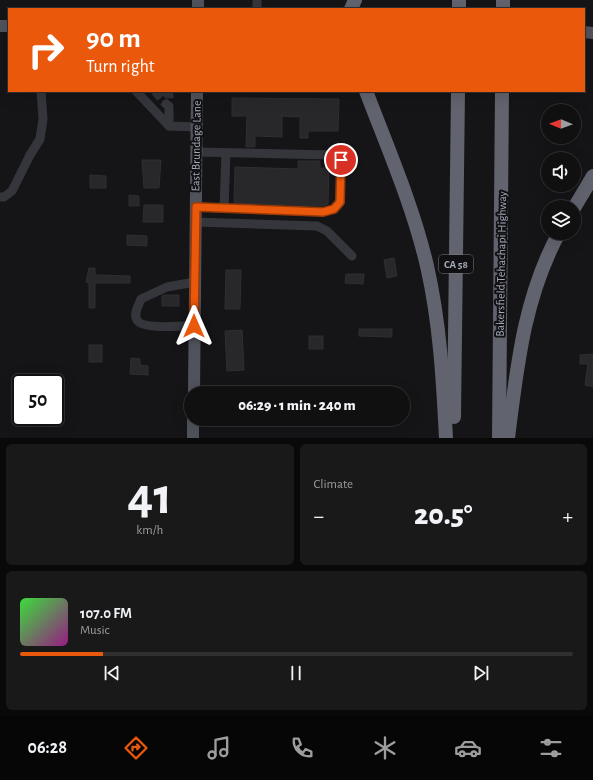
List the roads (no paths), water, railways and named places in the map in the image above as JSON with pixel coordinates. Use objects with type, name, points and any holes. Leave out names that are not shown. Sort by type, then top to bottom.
[{"type":"highway","points":[[366,92],[410,208],[427,266],[439,330],[446,438]]},
{"type":"highway","name":"CA 58","points":[[454,438],[458,92]]},
{"type":"highway","name":"Bakersfield Tehachapi Highway","points":[[499,438],[502,92]]},
{"type":"highway","points":[[579,200],[593,176]]},
{"type":"highway","points":[[508,438],[517,366],[528,312],[546,260],[556,240]]},
{"type":"main road","name":"East Brundage Lane","points":[[194,386],[197,92]]},
{"type":"main road","points":[[193,438],[194,426]]},
{"type":"lane","points":[[0,197],[4,197],[12,191],[30,155],[40,139],[43,119],[41,92]]},
{"type":"lane","points":[[137,92],[169,126],[196,127]]},
{"type":"lane","points":[[168,104],[169,126]]},
{"type":"lane","points":[[196,152],[333,155],[341,160],[340,202],[334,209],[323,212],[196,207]]},
{"type":"lane","points":[[224,208],[226,153]]},
{"type":"lane","points":[[195,222],[318,226],[327,231],[352,256]]},
{"type":"lane","points":[[194,326],[162,326],[142,324],[137,320],[135,313],[141,299],[167,287],[195,282]]},
{"type":"tunnel","points":[[156,92],[166,104]]},
{"type":"tunnel","points":[[166,92],[169,95],[169,102]]}]
